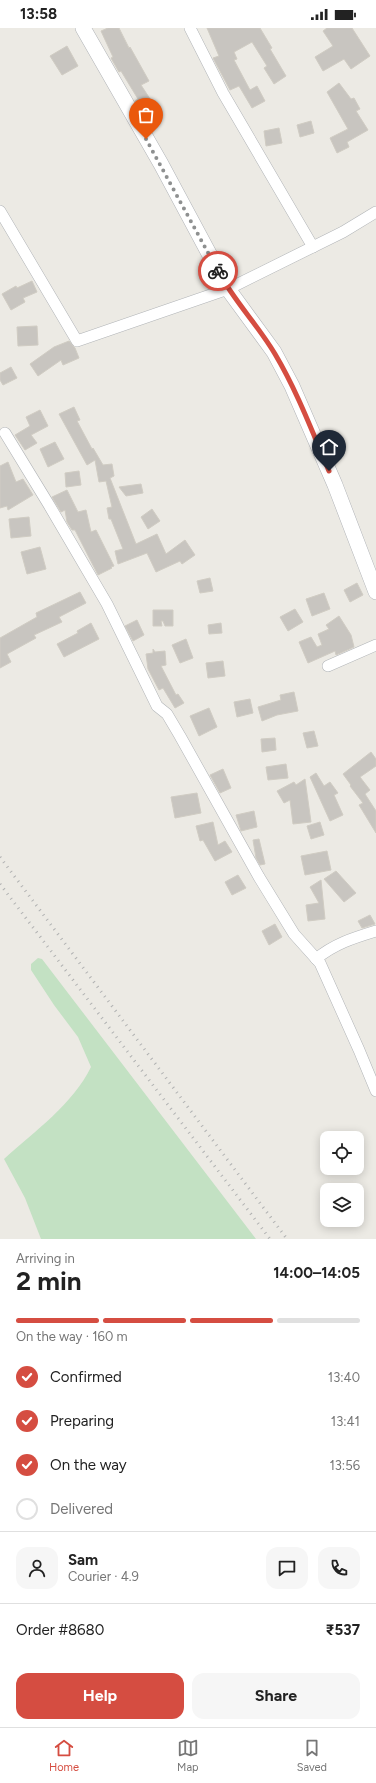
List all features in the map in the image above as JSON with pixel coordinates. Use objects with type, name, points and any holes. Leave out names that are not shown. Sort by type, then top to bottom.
[{"type":"main road","points":[[83,28],[161,164],[228,288],[274,352],[292,386],[335,485],[376,592]]},
{"type":"street","points":[[190,28],[223,93],[313,247]]},
{"type":"street","points":[[0,211],[77,341],[228,288],[343,232],[376,212]]},
{"type":"street","points":[[4,433],[49,505],[103,598],[157,706],[167,714],[180,736],[258,877],[294,934],[320,963],[376,1092]]},
{"type":"street","points":[[328,666],[376,645]]},
{"type":"street","points":[[316,959],[329,948],[341,942],[376,931]]},
{"type":"green space","points":[[38,958],[42,959],[256,1239],[41,1239],[25,1198],[4,1159],[64,1105],[74,1093],[91,1067],[78,1037],[54,1005],[31,970],[31,964]]},
{"type":"building","points":[[108,28],[119,28],[149,81],[141,85],[154,105],[142,112],[135,101],[138,99],[121,71],[119,72],[111,58],[113,57],[101,31]]},
{"type":"building","points":[[207,28],[260,28],[272,48],[270,49],[286,76],[274,84],[264,68],[267,66],[252,42],[234,52],[237,59],[234,60],[250,90],[257,86],[265,101],[252,108],[239,86],[230,90],[213,58],[219,56]]},
{"type":"building","points":[[327,28],[352,28],[370,56],[351,69],[344,59],[323,71],[315,57],[333,46],[323,31]]},
{"type":"building","points":[[67,46],[78,66],[62,75],[50,56]]},
{"type":"building","points":[[339,83],[351,99],[354,98],[360,109],[356,111],[368,130],[347,142],[349,147],[337,153],[330,138],[348,129],[327,92]]},
{"type":"building","points":[[311,121],[314,133],[300,137],[297,125]]},
{"type":"building","points":[[279,128],[282,143],[266,146],[264,131]]},
{"type":"building","points":[[32,281],[37,292],[23,298],[25,302],[11,310],[2,294],[16,286],[17,288]]},
{"type":"building","points":[[37,326],[38,345],[18,346],[17,327]]},
{"type":"building","points":[[69,341],[75,348],[79,358],[63,365],[61,360],[38,376],[30,364],[54,347]]},
{"type":"building","points":[[11,367],[17,378],[3,385],[0,380],[0,373]]},
{"type":"building","points":[[74,407],[80,420],[77,421],[92,449],[93,448],[103,465],[112,464],[114,476],[110,478],[136,544],[157,534],[166,554],[185,540],[195,555],[182,564],[180,561],[156,572],[147,553],[118,564],[115,551],[123,549],[111,519],[109,519],[107,508],[112,507],[106,481],[99,482],[95,460],[87,465],[59,414]]},
{"type":"building","points":[[40,410],[48,426],[31,435],[37,443],[25,450],[15,435],[30,426],[26,417]]},
{"type":"building","points":[[55,442],[64,459],[48,467],[40,449]]},
{"type":"building","points":[[8,462],[16,482],[23,479],[33,495],[8,510],[7,506],[0,508],[0,466]]},
{"type":"building","points":[[79,471],[81,485],[66,487],[65,473]]},
{"type":"building","points":[[141,484],[143,493],[126,496],[119,487]]},
{"type":"building","points":[[67,490],[78,512],[86,510],[91,532],[96,530],[114,566],[98,575],[75,530],[72,530],[67,522],[65,510],[61,512],[52,497]]},
{"type":"building","points":[[152,509],[160,521],[148,529],[141,517]]},
{"type":"building","points":[[29,517],[31,536],[11,538],[9,519]]},
{"type":"building","points":[[40,547],[46,569],[27,574],[21,552]]},
{"type":"building","points":[[210,578],[213,591],[200,593],[197,581]]},
{"type":"building","points":[[357,583],[363,595],[350,602],[344,590]]},
{"type":"building","points":[[80,592],[86,603],[59,617],[62,622],[34,635],[36,638],[7,654],[11,662],[0,668],[0,638],[37,617],[36,613]]},
{"type":"building","points":[[324,593],[330,609],[312,616],[306,599]]},
{"type":"building","points":[[295,609],[303,622],[288,631],[280,617]]},
{"type":"building","points":[[153,610],[173,610],[173,626],[165,626],[163,621],[161,621],[162,626],[153,626]]},
{"type":"building","points":[[339,616],[351,635],[354,647],[336,655],[335,651],[308,663],[299,642],[311,637],[317,647],[322,645],[318,634],[329,629],[326,625]]},
{"type":"building","points":[[137,620],[144,635],[133,641],[125,626]]},
{"type":"building","points":[[91,623],[99,639],[64,657],[57,644],[78,633],[77,631]]},
{"type":"building","points":[[221,623],[222,633],[209,634],[208,625]]},
{"type":"building","points":[[186,639],[193,658],[180,663],[172,645]]},
{"type":"building","points":[[153,649],[155,652],[165,651],[166,665],[161,666],[176,695],[178,694],[184,703],[175,708],[163,688],[159,690],[148,669],[146,654],[153,653]]},
{"type":"building","points":[[223,661],[225,676],[208,678],[206,663]]},
{"type":"building","points":[[294,692],[298,711],[277,715],[262,721],[258,707],[281,700],[280,695]]},
{"type":"building","points":[[250,699],[253,713],[237,717],[234,702]]},
{"type":"building","points":[[209,708],[217,727],[199,736],[190,716]]},
{"type":"building","points":[[314,731],[318,746],[307,748],[303,733]]},
{"type":"building","points":[[275,738],[276,750],[262,752],[261,739]]},
{"type":"building","points":[[371,752],[376,759],[376,766],[360,777],[370,790],[365,794],[376,811],[376,833],[359,805],[363,803],[343,774]]},
{"type":"building","points":[[286,764],[288,778],[268,780],[266,767]]},
{"type":"building","points":[[223,769],[231,788],[220,793],[210,775]]},
{"type":"building","points":[[316,773],[324,786],[330,782],[338,793],[334,795],[343,815],[330,821],[310,777]]},
{"type":"building","points":[[305,779],[311,822],[293,824],[290,800],[284,803],[277,791],[294,782],[296,785]]},
{"type":"building","points":[[197,793],[201,813],[175,818],[171,797]]},
{"type":"building","points":[[254,811],[257,827],[241,831],[236,815]]},
{"type":"building","points":[[213,822],[218,845],[225,841],[232,852],[215,861],[203,840],[200,841],[196,826]]},
{"type":"building","points":[[320,822],[324,835],[311,839],[307,826]]},
{"type":"building","points":[[259,839],[265,864],[260,865],[256,858],[253,840]]},
{"type":"building","points":[[327,851],[331,870],[305,875],[301,856]]},
{"type":"building","points":[[336,871],[356,893],[344,902],[324,879]]},
{"type":"building","points":[[238,875],[246,888],[232,895],[225,882]]},
{"type":"building","points":[[321,880],[325,919],[308,921],[306,905],[319,903],[310,887]]},
{"type":"building","points":[[370,915],[375,924],[362,928],[358,921]]},
{"type":"building","points":[[275,924],[282,937],[269,945],[262,931]]},
{"type":"railway","points":[[0,857],[287,1239]]},
{"type":"railway","points":[[0,884],[270,1239]]},
{"type":"way so far","points":[[146,139],[218,271]]},
{"type":"route","points":[[218,271],[228,288],[274,352],[292,386],[329,471]]}]
